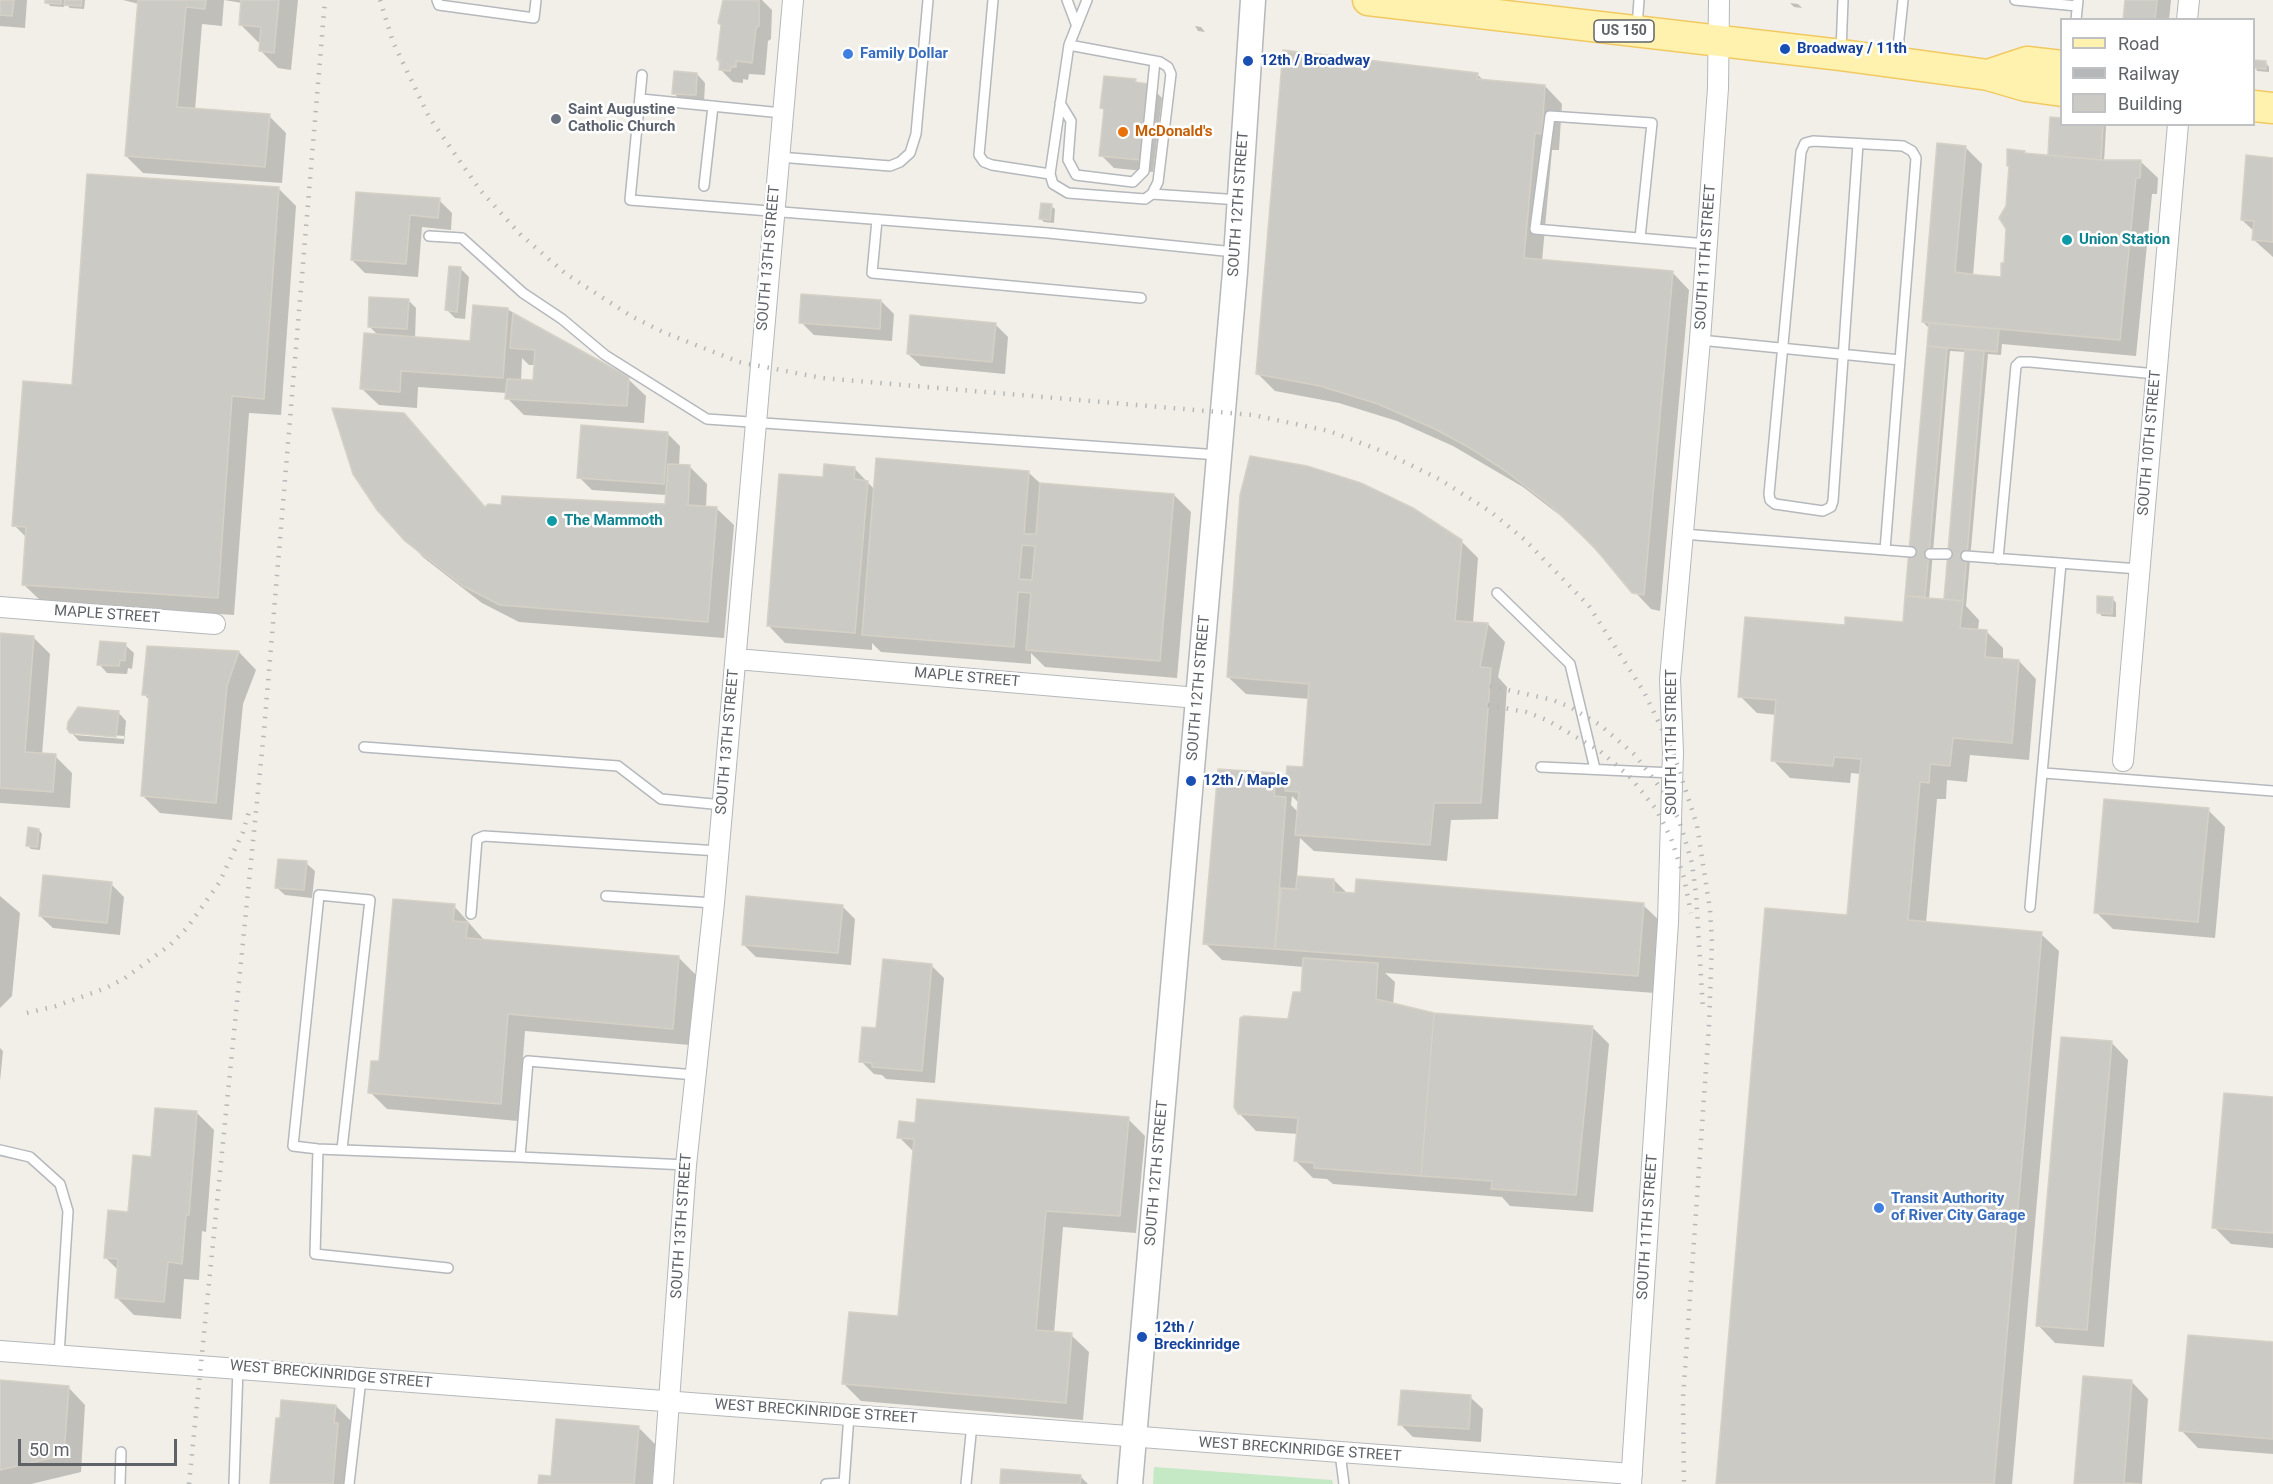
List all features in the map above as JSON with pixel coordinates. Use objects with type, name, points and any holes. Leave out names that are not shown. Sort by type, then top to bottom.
[{"type":"main road","name":"US 150","points":[[1371,0],[1451,5],[1637,33],[1988,75],[2026,86],[2060,91]]},
{"type":"main road","name":"US 150","points":[[1988,75],[2027,62],[2060,66]]},
{"type":"main road","points":[[2255,106],[2273,108]]},
{"type":"street","name":"SOUTH 13TH STREET","points":[[663,1484],[686,1165],[719,851],[793,0]]},
{"type":"street","name":"SOUTH 12TH STREET","points":[[1130,1484],[1236,252],[1253,0]]},
{"type":"street","name":"SOUTH 11TH STREET","points":[[1632,1479],[1668,922],[1673,773],[1670,679],[1707,244],[1719,43],[1719,0]]},
{"type":"street","points":[[2187,18],[2189,0]]},
{"type":"street","name":"SOUTH 10TH STREET","points":[[2123,770],[2178,126]]},
{"type":"street","name":"MAPLE STREET","points":[[0,607],[215,624]]},
{"type":"street","name":"MAPLE STREET","points":[[736,659],[1198,698]]},
{"type":"street","name":"WEST BRECKINRIDGE STREET","points":[[0,1350],[1340,1453],[1632,1479]]},
{"type":"lane","points":[[437,0],[439,5],[534,18],[536,0]]},
{"type":"lane","points":[[779,157],[890,166],[900,162],[910,153],[916,134],[928,0]]},
{"type":"lane","points":[[993,0],[979,155],[984,162],[992,165],[1050,174]]},
{"type":"lane","points":[[1067,0],[1076,24]]},
{"type":"lane","points":[[1069,45],[1155,61],[1167,68],[1171,74],[1158,182],[1152,194],[1145,199],[1068,193],[1053,184],[1050,174],[1069,45],[1087,0]]},
{"type":"lane","points":[[1637,33],[1639,0]]},
{"type":"lane","points":[[1840,56],[1843,0]]},
{"type":"lane","points":[[1896,63],[1904,0]]},
{"type":"lane","points":[[2015,0],[2078,3],[2076,18]]},
{"type":"lane","points":[[1060,103],[1071,121],[1068,160],[1076,175],[1133,182],[1144,171],[1155,61]]},
{"type":"lane","points":[[642,75],[630,200],[1048,233],[1236,252]]},
{"type":"lane","points":[[641,99],[782,113]]},
{"type":"lane","points":[[704,186],[713,106]]},
{"type":"lane","points":[[1640,238],[1652,123],[1550,116],[1536,229],[1707,244]]},
{"type":"lane","points":[[1858,144],[1833,501],[1831,507],[1823,511],[1775,504],[1770,500],[1801,152],[1805,143],[1813,141],[1903,146],[1912,151],[1916,158],[1885,550]]},
{"type":"lane","points":[[1152,194],[1240,200]]},
{"type":"lane","points":[[877,220],[872,273],[1141,298]]},
{"type":"lane","points":[[429,236],[462,238],[523,293],[562,319],[605,355],[707,418],[1219,455]]},
{"type":"lane","points":[[1700,340],[1900,360]]},
{"type":"lane","points":[[1998,558],[2016,366],[2020,362],[2030,362],[2156,374]]},
{"type":"lane","points":[[1683,534],[1911,552]]},
{"type":"lane","points":[[1930,554],[1947,554]]},
{"type":"lane","points":[[1966,556],[2139,569]]},
{"type":"lane","points":[[2030,908],[2044,773],[2061,563]]},
{"type":"lane","points":[[1497,593],[1570,664],[1595,769]]},
{"type":"lane","points":[[364,747],[618,766],[661,799],[723,805]]},
{"type":"lane","points":[[1541,767],[1673,773]]},
{"type":"lane","points":[[2044,773],[2123,770],[2273,791]]},
{"type":"lane","points":[[471,914],[477,840],[484,836],[719,851]]},
{"type":"lane","points":[[342,1149],[370,900],[319,895],[292,1146],[318,1149],[686,1165]]},
{"type":"lane","points":[[606,896],[714,903]]},
{"type":"lane","points":[[520,1157],[528,1061],[694,1075]]},
{"type":"lane","points":[[318,1149],[315,1254],[448,1268]]},
{"type":"lane","points":[[0,1150],[30,1157],[60,1184],[68,1210],[59,1355]]},
{"type":"lane","points":[[234,1484],[238,1368]]},
{"type":"lane","points":[[349,1484],[361,1379]]},
{"type":"lane","points":[[826,1484],[844,1483],[849,1415]]},
{"type":"lane","points":[[966,1484],[972,1424]]},
{"type":"lane","points":[[120,1484],[121,1452]]},
{"type":"lane","points":[[1340,1453],[1344,1484]]},
{"type":"green space","points":[[1154,1467],[1332,1480],[1333,1484],[1153,1484]]},
{"type":"building","points":[[0,0],[14,0],[12,16],[0,15]]},
{"type":"building","points":[[45,0],[61,0],[61,4],[45,3]]},
{"type":"building","points":[[65,0],[82,0],[81,6],[64,5]]},
{"type":"building","points":[[138,0],[206,0],[205,9],[186,7],[177,107],[270,114],[265,167],[125,156]]},
{"type":"building","points":[[241,0],[279,0],[274,53],[259,51],[261,27],[239,25]]},
{"type":"building","points":[[723,0],[759,0],[759,26],[756,28],[752,63],[736,61],[736,67],[731,67],[730,71],[719,70],[720,60],[717,60],[721,25],[718,23]]},
{"type":"building","points":[[2125,0],[2157,0],[2155,18],[2123,18]]},
{"type":"building","points":[[1283,50],[1478,73],[1477,79],[1545,85],[1542,134],[1535,133],[1524,258],[1673,271],[1644,595],[1632,593],[1594,547],[1551,506],[1504,470],[1470,448],[1435,429],[1378,404],[1320,386],[1256,374]]},
{"type":"building","points":[[2255,60],[2266,61],[2266,69],[2255,68]]},
{"type":"building","points":[[674,71],[697,73],[696,95],[672,94]]},
{"type":"building","name":"McDonald's","points":[[1104,76],[1136,79],[1135,82],[1149,84],[1141,160],[1099,156],[1104,109],[1100,108]]},
{"type":"building","points":[[2050,117],[2060,118],[2060,126],[2103,126],[2101,160],[2048,155]]},
{"type":"building","name":"Union Station","points":[[1937,143],[1966,146],[1955,272],[2001,277],[2006,229],[1999,218],[2006,206],[2009,166],[2007,166],[2007,149],[2025,151],[2024,153],[2101,160],[2141,160],[2140,178],[2136,178],[2120,340],[1922,322]]},
{"type":"building","points":[[2246,155],[2273,158],[2273,242],[2252,240],[2254,221],[2241,220]]},
{"type":"building","points":[[87,174],[279,187],[264,399],[232,396],[218,598],[22,585],[26,527],[12,526],[23,381],[72,385]]},
{"type":"building","points":[[356,192],[440,198],[438,218],[410,215],[406,264],[351,260]]},
{"type":"building","points":[[1041,203],[1052,204],[1050,220],[1039,219]]},
{"type":"building","points":[[449,266],[461,267],[457,312],[445,310]]},
{"type":"building","points":[[801,294],[881,300],[880,329],[799,323]]},
{"type":"building","points":[[369,297],[409,299],[407,329],[368,327]]},
{"type":"building","points":[[473,305],[508,308],[503,378],[401,371],[400,392],[360,389],[364,333],[470,341]]},
{"type":"building","points":[[513,313],[629,377],[627,406],[505,399],[507,379],[533,380],[535,350],[510,348]]},
{"type":"building","points":[[910,315],[996,323],[992,362],[907,354]]},
{"type":"building","points":[[1929,323],[1999,329],[1997,352],[1927,346]]},
{"type":"building","points":[[1927,346],[1947,348],[1925,597],[1905,596]]},
{"type":"building","points":[[1965,349],[1984,351],[1963,601],[1944,599]]},
{"type":"building","name":"The Mammoth","points":[[332,408],[404,413],[485,507],[488,504],[501,505],[502,496],[665,504],[668,464],[690,465],[688,505],[717,507],[708,622],[500,605],[463,586],[405,541],[377,510],[353,474]]},
{"type":"building","points":[[581,425],[668,432],[664,484],[577,478]]},
{"type":"building","points":[[1250,456],[1307,466],[1361,483],[1413,508],[1462,540],[1455,621],[1488,623],[1480,667],[1491,668],[1481,803],[1434,803],[1430,845],[1295,835],[1299,792],[1285,791],[1287,766],[1303,767],[1309,684],[1227,677],[1240,495]]},
{"type":"building","points":[[876,458],[1029,471],[1024,534],[1036,534],[1040,483],[1174,494],[1160,661],[1026,650],[1031,593],[1018,592],[1014,647],[862,635]],"holes":[[[1022,545],[1035,546],[1032,580],[1019,579]]]},
{"type":"building","points":[[824,464],[855,467],[854,479],[868,481],[855,633],[767,626],[779,474],[823,477]]},
{"type":"building","name":"Transit Authority of River City Garage","points":[[1905,596],[1963,601],[1960,628],[1987,630],[1985,657],[2019,660],[2012,743],[1953,738],[1950,766],[1930,764],[1929,783],[1920,782],[1908,920],[2042,932],[1994,1484],[1716,1484],[1765,908],[1847,915],[1861,759],[1834,757],[1833,766],[1771,761],[1776,700],[1738,697],[1745,617],[1845,625],[1845,617],[1903,622]]},
{"type":"building","points":[[2097,596],[2113,597],[2112,614],[2097,613]]},
{"type":"building","points":[[0,633],[34,636],[25,752],[56,754],[53,792],[0,788]]},
{"type":"building","points":[[100,641],[126,643],[125,661],[120,660],[119,666],[97,665]]},
{"type":"building","points":[[147,646],[239,651],[227,686],[216,803],[141,796],[149,695],[142,695]]},
{"type":"building","points":[[78,707],[119,711],[116,737],[70,733],[67,729],[68,722]]},
{"type":"building","points":[[1218,769],[1276,773],[1274,796],[1286,797],[1275,949],[1203,944]]},
{"type":"building","points":[[2104,799],[2209,808],[2198,922],[2094,913]]},
{"type":"building","points":[[28,827],[39,829],[37,847],[26,846]]},
{"type":"building","points":[[278,859],[307,861],[304,890],[275,888]]},
{"type":"building","points":[[43,875],[112,882],[107,923],[39,916]]},
{"type":"building","points":[[1297,876],[1334,879],[1334,892],[1355,893],[1356,879],[1644,903],[1638,976],[1275,949],[1281,888],[1296,889]]},
{"type":"building","points":[[746,896],[843,905],[838,953],[742,945]]},
{"type":"building","points":[[393,899],[455,904],[453,921],[468,922],[466,938],[679,956],[673,1029],[508,1014],[501,1104],[368,1093],[371,1061],[379,1061]]},
{"type":"building","points":[[1303,958],[1378,963],[1376,999],[1434,1013],[1421,1176],[1314,1168],[1314,1163],[1294,1161],[1298,1118],[1238,1114],[1234,1107],[1240,1018],[1244,1016],[1288,1019],[1293,992],[1301,992]]},
{"type":"building","points":[[883,959],[932,964],[922,1071],[872,1067],[872,1063],[859,1062],[862,1027],[876,1028]]},
{"type":"building","points":[[1434,1013],[1593,1026],[1576,1195],[1491,1189],[1492,1181],[1421,1176]]},
{"type":"building","points":[[2061,1037],[2112,1041],[2087,1330],[2036,1326]]},
{"type":"building","points":[[2224,1093],[2273,1097],[2273,1233],[2212,1228]]},
{"type":"building","points":[[917,1099],[1129,1117],[1120,1216],[1046,1211],[1036,1330],[1072,1333],[1066,1403],[842,1384],[849,1312],[898,1316],[914,1139],[897,1138],[899,1121],[915,1123]]},
{"type":"building","points":[[155,1108],[197,1111],[189,1215],[186,1215],[182,1264],[168,1262],[164,1302],[115,1298],[118,1259],[104,1258],[108,1210],[128,1212],[133,1155],[151,1157]]},
{"type":"building","points":[[2188,1335],[2273,1342],[2273,1439],[2179,1431]]},
{"type":"building","points":[[2083,1376],[2132,1380],[2124,1483],[2140,1484],[2074,1484]]},
{"type":"building","points":[[0,1380],[69,1386],[64,1455],[0,1470]]},
{"type":"building","points":[[1401,1390],[1471,1395],[1469,1429],[1398,1425]]},
{"type":"building","points":[[281,1400],[336,1405],[334,1423],[338,1423],[333,1484],[270,1484],[276,1418],[280,1418]]},
{"type":"building","points":[[556,1419],[639,1426],[634,1484],[538,1484],[539,1475],[551,1476]]},
{"type":"building","points":[[1001,1469],[1081,1475],[1080,1484],[1000,1484]]},
{"type":"railway","points":[[189,1484],[264,731],[325,0]]},
{"type":"railway","points":[[380,0],[393,42],[429,117],[480,190],[521,235],[566,274],[631,316],[663,332],[739,362],[822,378],[1253,415],[1329,431],[1382,451],[1439,479],[1491,512],[1525,540],[1589,606],[1644,692],[1673,752],[1697,825],[1710,910],[1712,942],[1709,1026],[1683,1398],[1684,1484]]},
{"type":"railway","points":[[1490,686],[1553,700],[1570,707],[1600,725],[1635,755],[1665,794],[1679,820],[1692,863],[1703,1010]]},
{"type":"railway","points":[[1488,705],[1526,712],[1547,720],[1600,751],[1629,776],[1656,809],[1671,838],[1684,878],[1691,913]]},
{"type":"railway","points":[[27,1013],[56,1006],[106,988],[125,978],[170,945],[187,928],[219,883],[243,832],[250,808]]},
{"type":"place","name":"Broadway / 11th","points":[[1785,49]]},
{"type":"place","name":"Family Dollar","points":[[848,54]]},
{"type":"place","name":"12th / Broadway","points":[[1248,61]]},
{"type":"place","name":"Saint Augustine Catholic Church","points":[[556,119]]},
{"type":"place","name":"McDonald's","points":[[1123,132]]},
{"type":"place","name":"Union Station","points":[[2067,240]]},
{"type":"place","name":"The Mammoth","points":[[552,521]]},
{"type":"place","name":"12th / Maple","points":[[1191,781]]},
{"type":"place","name":"Transit Authority of River City Garage","points":[[1879,1208]]},
{"type":"place","name":"12th / Breckinridge","points":[[1142,1337]]}]
